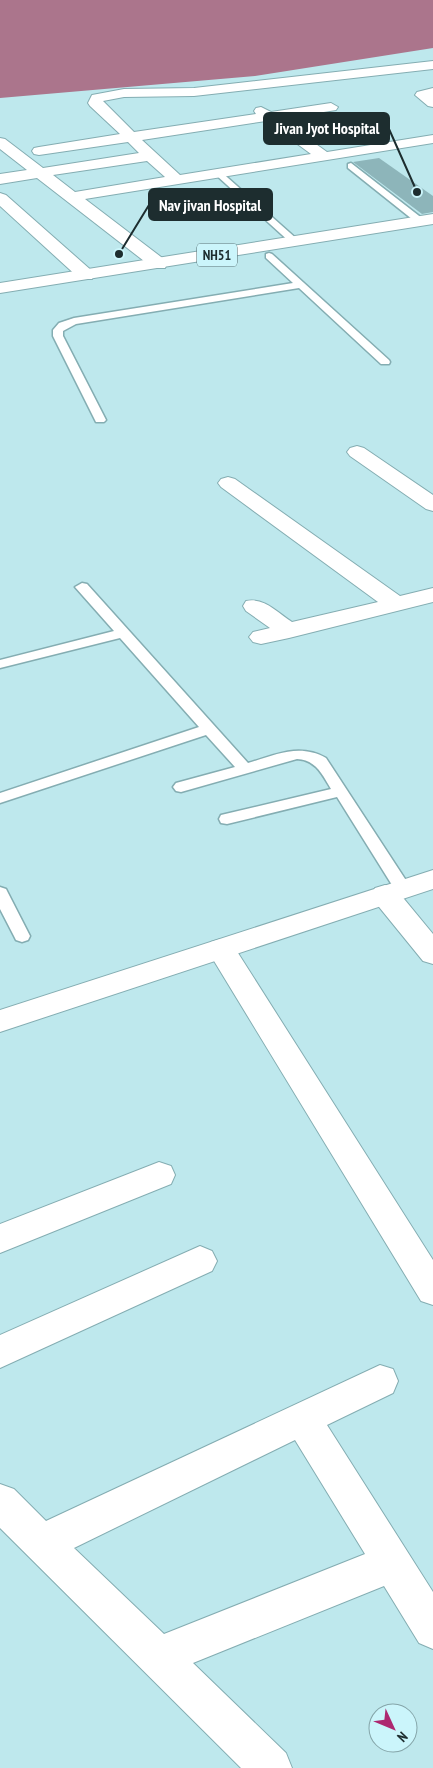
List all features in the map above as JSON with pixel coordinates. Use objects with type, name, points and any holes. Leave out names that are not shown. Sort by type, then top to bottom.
[{"type":"main road","points":[[176,180],[95,103],[96,98],[124,93],[194,92],[433,65]]},
{"type":"main road","points":[[433,92],[422,95],[433,103]]},
{"type":"main road","points":[[255,107],[322,156]]},
{"type":"main road","points":[[39,150],[132,138],[331,107]]},
{"type":"main road","points":[[71,197],[433,139]]},
{"type":"main road","points":[[0,142],[159,264]]},
{"type":"main road","points":[[0,179],[151,156]]},
{"type":"main road","points":[[0,163],[22,159]]},
{"type":"main road","points":[[0,198],[86,275]]},
{"type":"main road","name":"NH51","points":[[0,288],[429,223]]},
{"type":"main road","name":"NH51","points":[[0,298],[269,256],[429,223]]},
{"type":"main road","points":[[357,452],[433,505]]},
{"type":"main road","points":[[228,483],[396,604]]},
{"type":"main road","points":[[261,638],[433,595]]},
{"type":"main road","points":[[254,606],[289,631]]},
{"type":"main road","points":[[0,1021],[433,879]]},
{"type":"main road","points":[[394,892],[433,954]]},
{"type":"main road","points":[[220,949],[433,1290]]},
{"type":"main road","points":[[0,1239],[159,1175]]},
{"type":"main road","points":[[0,1352],[200,1261]]},
{"type":"main road","points":[[42,1543],[303,1420],[380,1381]]},
{"type":"main road","points":[[303,1420],[433,1629]]},
{"type":"main road","points":[[0,1502],[271,1768]]},
{"type":"main road","points":[[158,1657],[392,1563]]},
{"type":"lane","points":[[351,166],[429,223]]},
{"type":"lane","points":[[219,173],[295,242]]},
{"type":"lane","points":[[269,256],[385,362]]},
{"type":"lane","points":[[100,420],[58,336],[58,330],[63,325],[97,317],[301,285]]},
{"type":"lane","points":[[82,587],[245,769]]},
{"type":"lane","points":[[0,664],[123,633]]},
{"type":"lane","points":[[0,798],[208,729]]},
{"type":"lane","points":[[181,787],[296,754],[310,755],[321,761],[342,791],[394,892]]},
{"type":"lane","points":[[226,819],[342,791]]},
{"type":"lane","points":[[0,893],[22,936]]},
{"type":"shaded area","points":[[0,0],[433,0],[433,48],[255,76],[0,98]]},
{"type":"building","points":[[379,158],[433,196],[433,212],[422,214],[353,162]]},
{"type":"place","name":"Jivan Jyot Hospital","points":[[417,192]]},
{"type":"place","name":"Nav jivan Hospital","points":[[119,254]]}]
